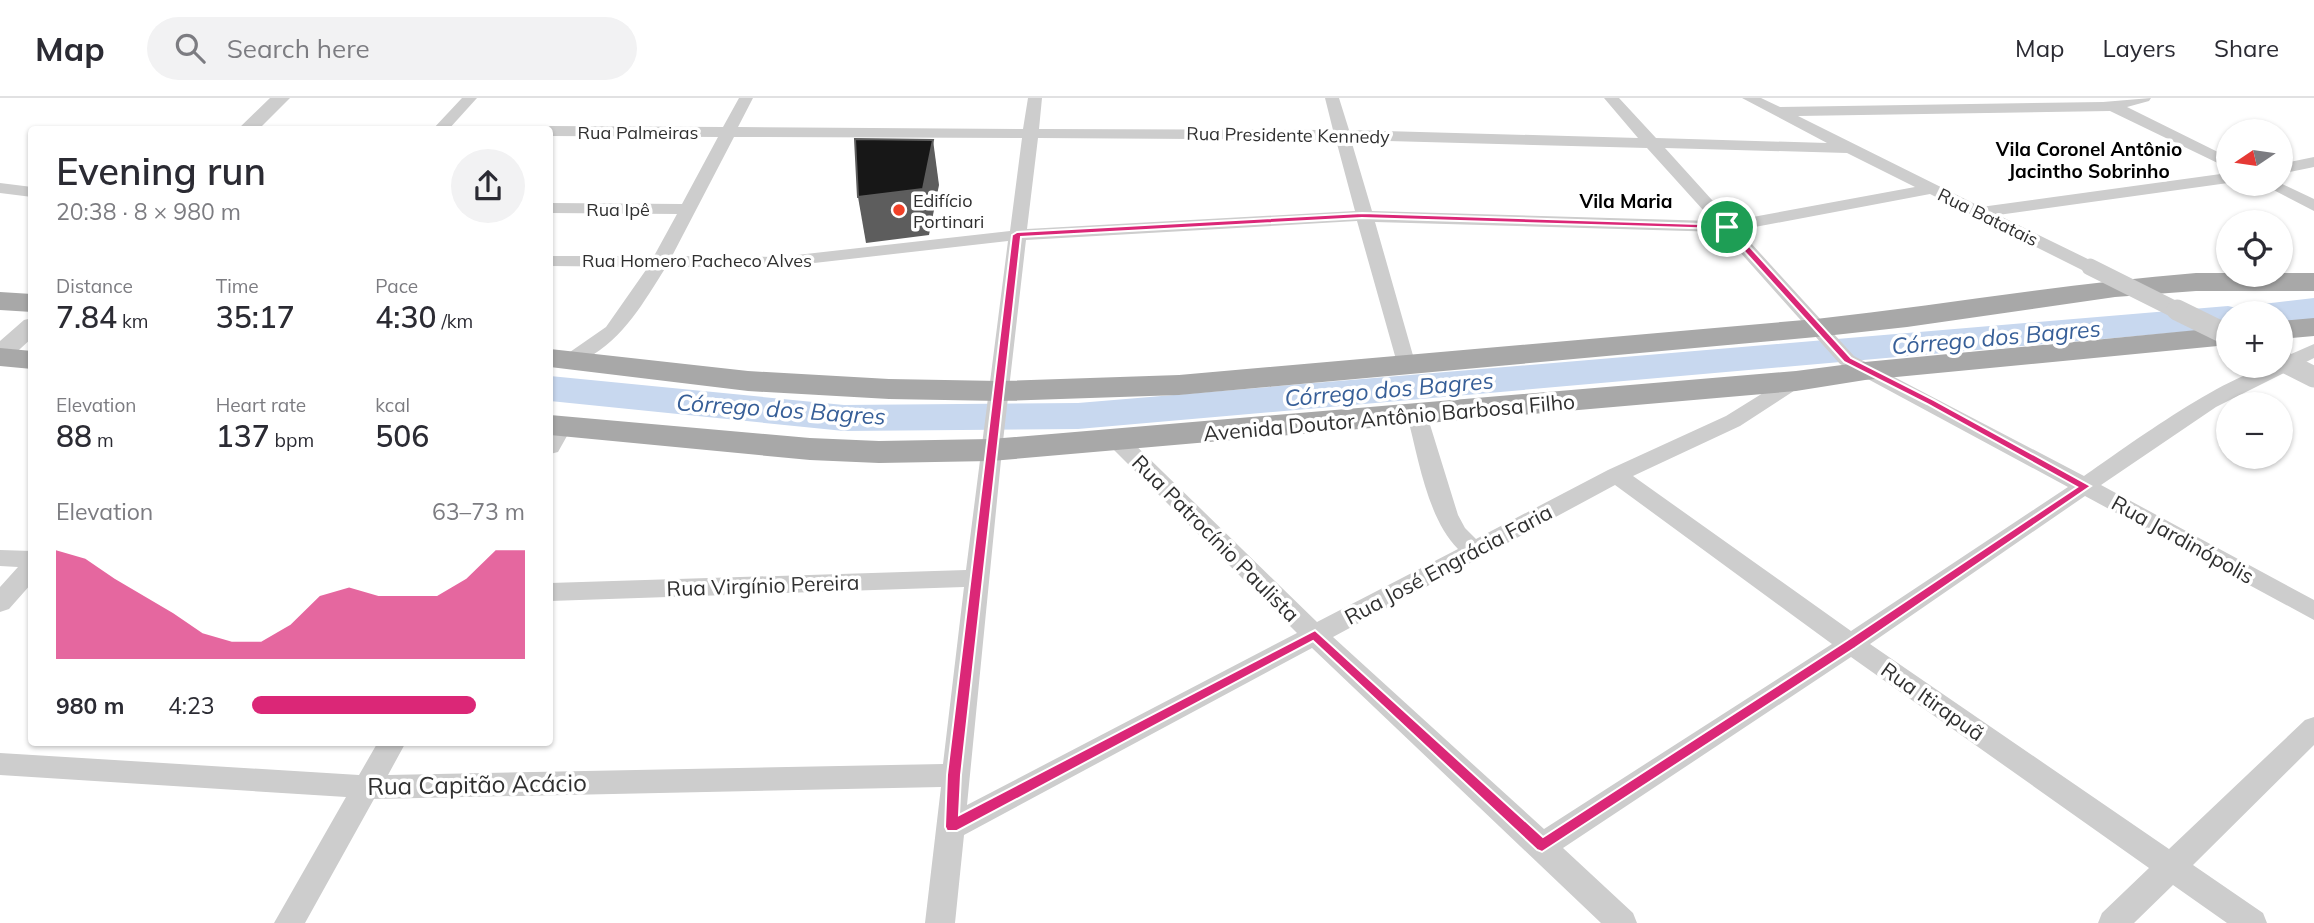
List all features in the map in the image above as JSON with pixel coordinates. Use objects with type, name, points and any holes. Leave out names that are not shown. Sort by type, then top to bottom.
[{"type":"main road","points":[[558,359],[748,381],[999,396],[1819,332],[2115,288],[2196,282],[2314,282]]},
{"type":"main road","points":[[0,301],[28,303]]},
{"type":"main road","name":"Avenida Doutor Antônio Barbosa Filho","points":[[553,433],[879,452],[992,442],[1117,440],[1796,381],[1856,366],[2216,336]]},
{"type":"main road","points":[[0,355],[28,359]]},
{"type":"street","points":[[250,126],[281,98]]},
{"type":"street","points":[[443,126],[470,98]]},
{"type":"street","points":[[558,359],[596,345],[612,331],[660,262],[746,98]]},
{"type":"street","points":[[940,923],[976,578],[1035,98]]},
{"type":"street","points":[[1332,98],[1362,216],[1406,366]]},
{"type":"street","points":[[1611,98],[1819,332],[1856,366]]},
{"type":"street","name":"Rua Batatais","points":[[1749,98],[2216,329]]},
{"type":"street","points":[[1916,98],[1936,109]]},
{"type":"street","points":[[2096,98],[2216,157]]},
{"type":"street","points":[[1776,112],[2112,106],[2144,98]]},
{"type":"street","name":"Rua Palmeiras","points":[[553,131],[727,132]]},
{"type":"street","name":"Rua Presidente Kennedy","points":[[727,132],[1342,135],[1848,148]]},
{"type":"street","points":[[2293,166],[2314,162]]},
{"type":"street","points":[[1979,212],[2216,180]]},
{"type":"street","points":[[0,188],[28,192]]},
{"type":"street","name":"Rua Homero Pacheco Alves","points":[[553,261],[745,263],[818,260],[1017,235],[1362,216],[1727,227],[1930,189]]},
{"type":"street","points":[[2293,196],[2314,206]]},
{"type":"street","name":"Rua Ipê","points":[[553,208],[687,209]]},
{"type":"street","points":[[1542,846],[1851,644],[2209,402],[2314,348],[2295,329]]},
{"type":"street","points":[[0,355],[28,330]]},
{"type":"street","name":"Rua Jardinópolis","points":[[1856,366],[1930,402],[2314,611]]},
{"type":"street","points":[[2293,366],[2314,377]]},
{"type":"street","name":"Rua José Engrácia Faria","points":[[952,827],[1616,475],[1733,421],[1796,381]]},
{"type":"street","points":[[1417,415],[1447,515],[1456,533],[1473,550]]},
{"type":"street","name":"Rua Patrocínio Paulista","points":[[1117,440],[1315,635],[1622,923]]},
{"type":"street","name":"Rua Itirapuã","points":[[1616,475],[1851,644],[2252,923]]},
{"type":"street","points":[[0,558],[28,559]]},
{"type":"street","points":[[0,603],[28,572]]},
{"type":"street","name":"Rua Virgínio Pereira","points":[[553,592],[976,578]]},
{"type":"street","points":[[2113,923],[2314,728]]},
{"type":"street","points":[[289,923],[390,746]]},
{"type":"street","name":"Rua Capitão Acácio","points":[[0,764],[368,787],[954,775]]},
{"type":"building","points":[[855,139],[933,140],[923,189],[858,197]]},
{"type":"waterway","name":"Córrego dos Bagres","points":[[2293,311],[2314,309]]},
{"type":"waterway","name":"Córrego dos Bagres","points":[[553,389],[844,418],[1078,416],[2216,318]]},
{"type":"place","name":"Edifício Portinari","points":[[899,210]]},
{"type":"district","name":"Vila Coronel Antônio Jacintho Sobrinho","points":[[2089,160]]},
{"type":"district","name":"Vila Maria","points":[[1626,201]]},
{"type":"route","points":[[1362,216],[1727,227],[1847,360],[2085,486],[1851,644],[1542,846],[1315,635],[952,827],[954,775],[1017,235],[1362,216]]}]
